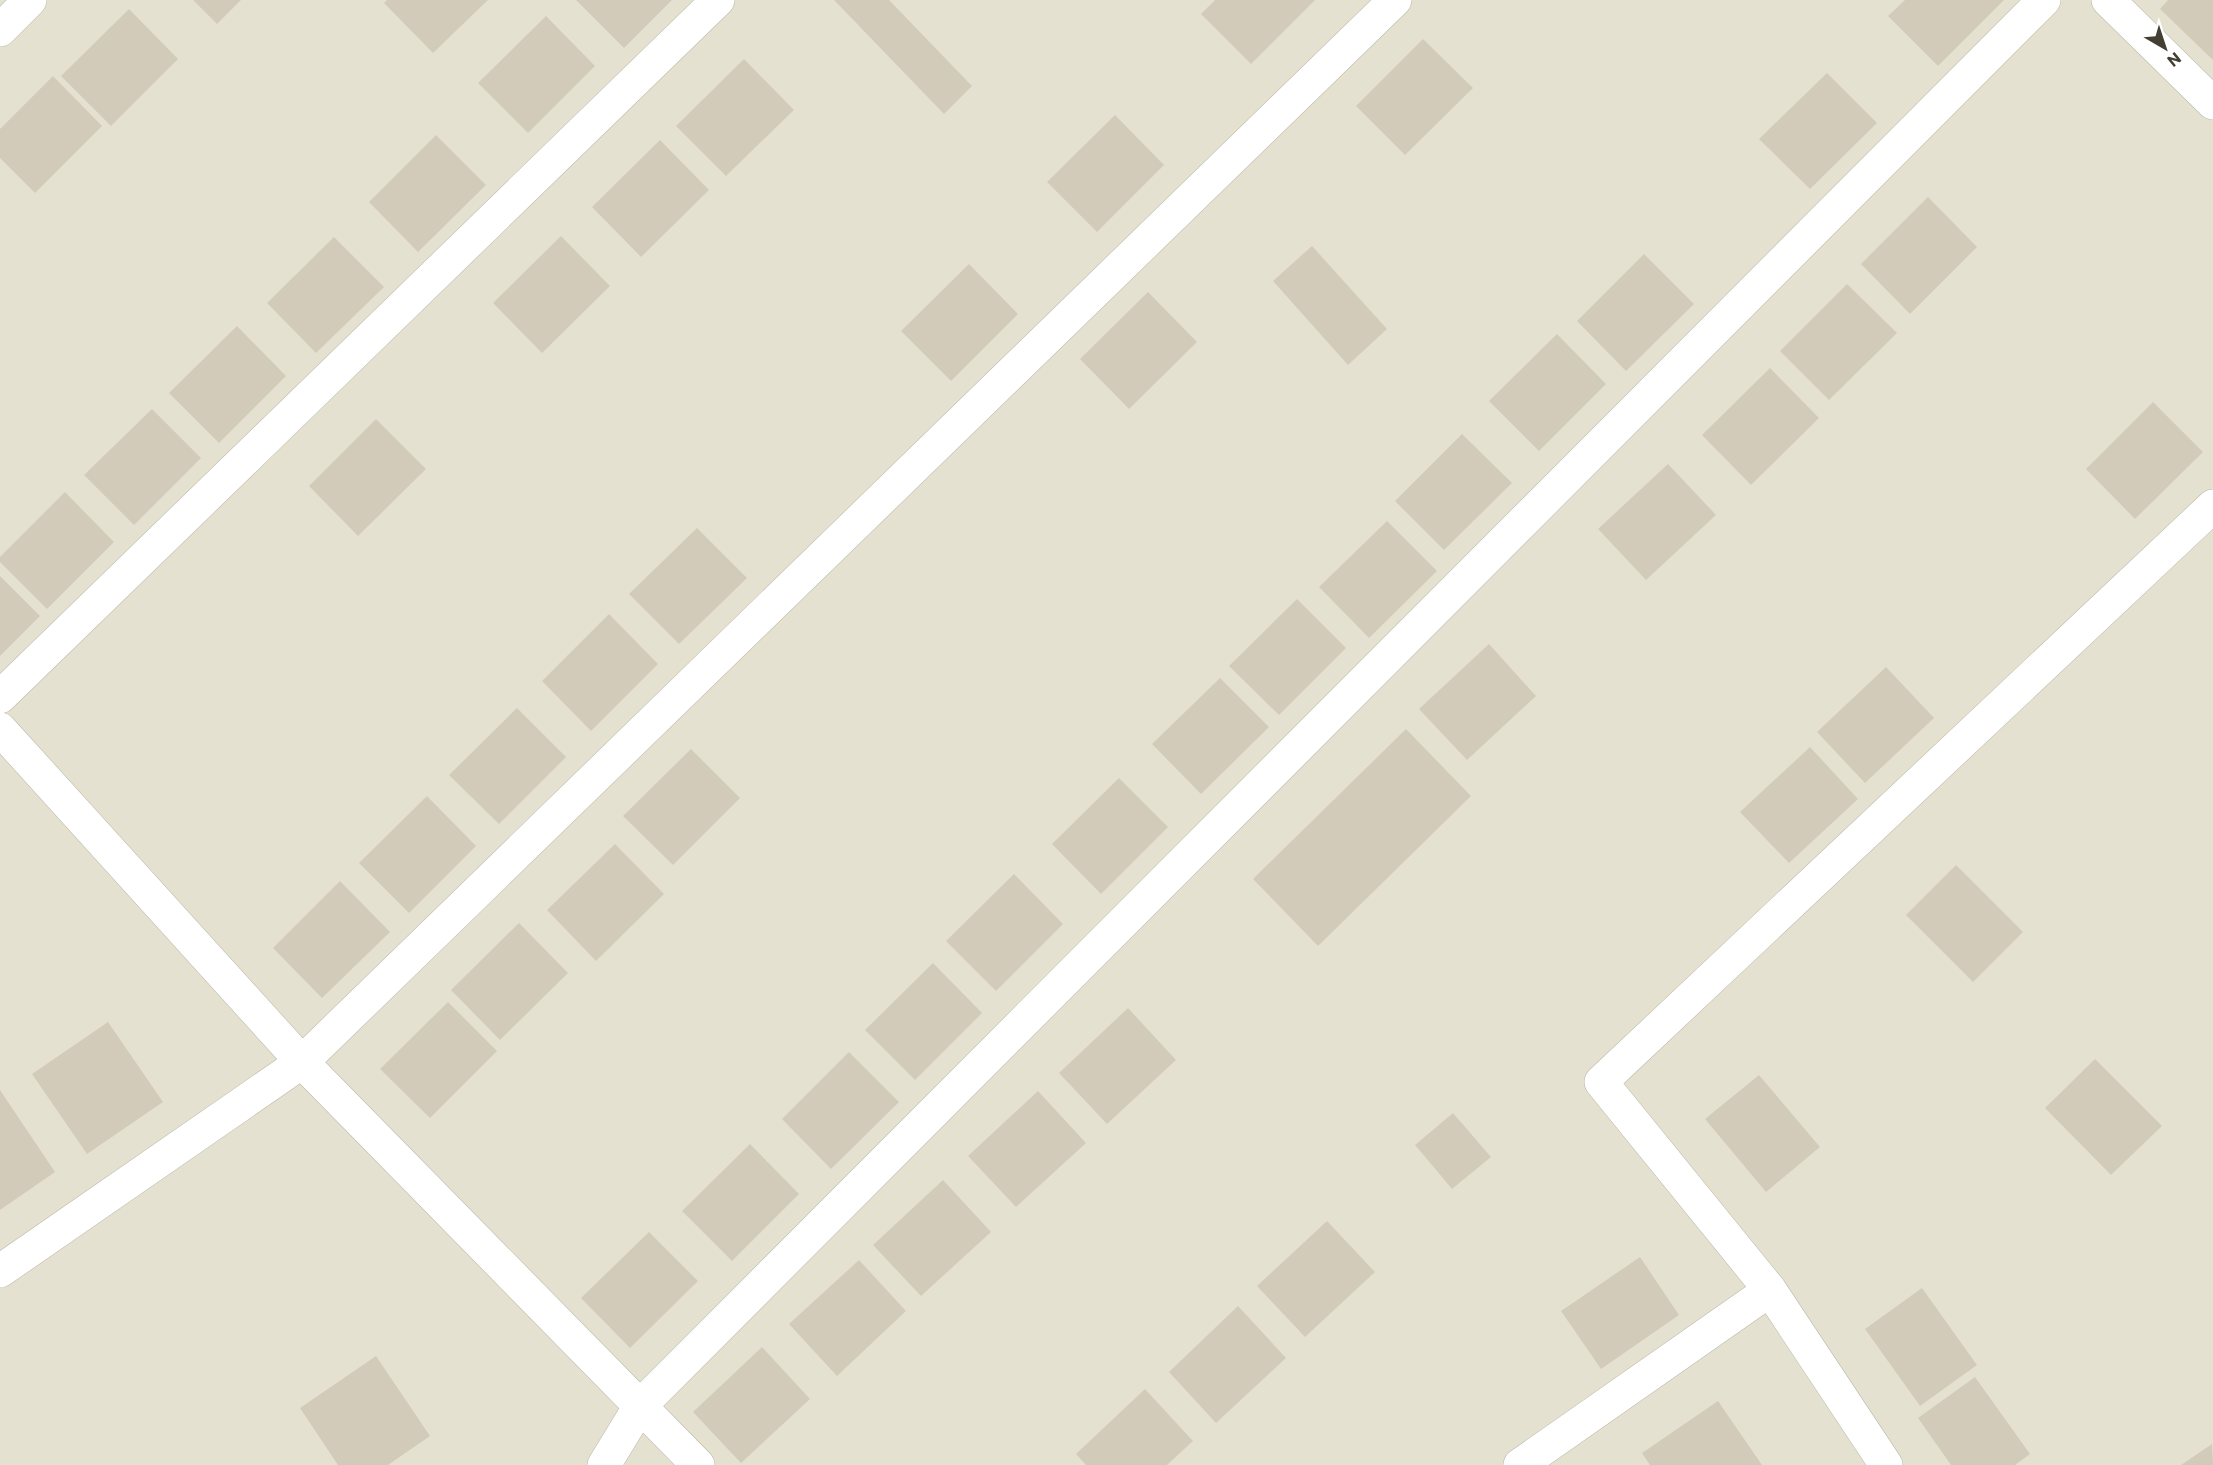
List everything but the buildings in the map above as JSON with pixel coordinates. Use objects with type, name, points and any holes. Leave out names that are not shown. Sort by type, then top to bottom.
[{"type":"street","points":[[0,30],[30,0]]},
{"type":"street","points":[[0,697],[718,0]]},
{"type":"street","points":[[0,1271],[302,1062],[1395,0]]},
{"type":"street","points":[[604,1465],[640,1406],[2044,0]]},
{"type":"street","points":[[2108,0],[2213,103]]},
{"type":"street","points":[[1886,1465],[1770,1290],[1601,1082],[2213,506]]},
{"type":"street","points":[[0,729],[302,1062],[698,1465]]},
{"type":"street","points":[[1520,1465],[1770,1290]]},
{"type":"shaded area","points":[[0,0],[2213,0],[2213,1465],[0,1465]]}]
